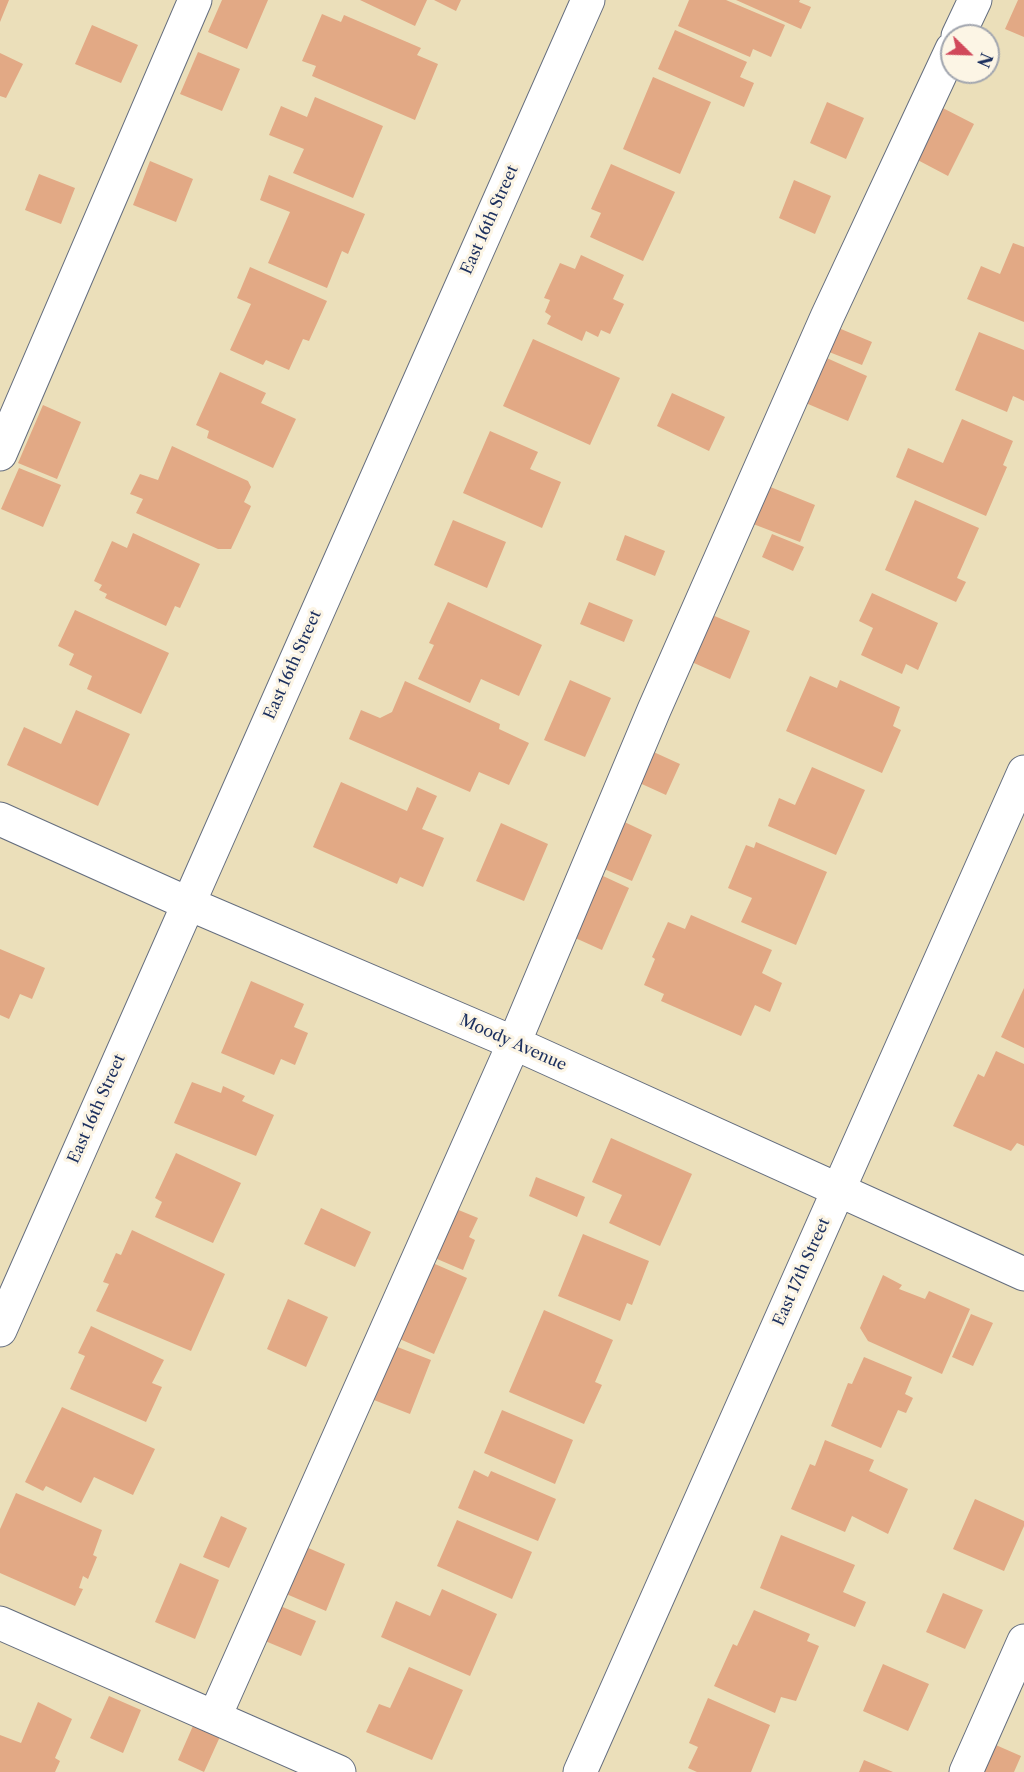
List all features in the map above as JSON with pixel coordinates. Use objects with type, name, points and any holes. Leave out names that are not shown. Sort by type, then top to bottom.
[{"type":"street","points":[[0,454],[195,0]]},
{"type":"street","name":"East 16th Street","points":[[0,1330],[588,0]]},
{"type":"street","points":[[964,24],[975,0]]},
{"type":"street","points":[[215,1716],[514,1043],[673,666],[827,317],[940,75]]},
{"type":"street","name":"East 17th Street","points":[[580,1772],[1024,772]]},
{"type":"street","name":"Moody Avenue","points":[[0,819],[188,903],[514,1043],[1024,1274]]},
{"type":"street","points":[[0,1623],[339,1772]]},
{"type":"street","points":[[966,1772],[1024,1641]]},
{"type":"building","points":[[0,0],[9,0],[0,22]]},
{"type":"building","points":[[222,0],[268,0],[247,49],[208,32]]},
{"type":"building","points":[[360,0],[427,0],[415,26]]},
{"type":"building","points":[[434,0],[461,0],[456,11]]},
{"type":"building","points":[[689,0],[726,0],[785,25],[771,57],[753,49],[750,57],[678,26]]},
{"type":"building","points":[[736,0],[800,0],[799,2],[811,7],[801,29]]},
{"type":"building","points":[[1018,0],[1024,0],[1024,37],[1005,29]]},
{"type":"building","points":[[322,14],[341,22],[344,15],[421,48],[417,55],[438,64],[415,120],[312,76],[316,66],[302,61]]},
{"type":"building","points":[[92,25],[138,45],[121,83],[75,64]]},
{"type":"building","points":[[675,30],[747,62],[740,77],[754,83],[744,107],[658,69]]},
{"type":"building","points":[[198,52],[240,69],[222,111],[180,94]]},
{"type":"building","points":[[0,53],[23,64],[6,98],[0,96]]},
{"type":"building","points":[[653,77],[711,102],[680,174],[623,149]]},
{"type":"building","points":[[315,97],[383,126],[353,198],[293,173],[304,149],[269,135],[281,106],[307,117]]},
{"type":"building","points":[[827,102],[864,118],[846,159],[810,143]]},
{"type":"building","points":[[935,104],[974,124],[948,176],[910,156]]},
{"type":"building","points":[[150,161],[193,179],[176,222],[133,205]]},
{"type":"building","points":[[611,164],[675,192],[643,261],[590,237],[601,213],[591,209]]},
{"type":"building","points":[[39,174],[75,188],[61,224],[25,210]]},
{"type":"building","points":[[269,175],[365,214],[348,254],[342,251],[327,288],[268,263],[290,212],[260,200]]},
{"type":"building","points":[[794,180],[831,196],[815,234],[779,218]]},
{"type":"building","points":[[1013,243],[1024,247],[1024,322],[967,299],[981,266],[1000,274]]},
{"type":"building","points":[[581,255],[624,275],[613,299],[624,304],[610,334],[601,330],[598,337],[586,331],[582,341],[547,324],[551,316],[545,312],[550,300],[544,298],[560,263],[575,269]]},
{"type":"building","points":[[250,267],[327,301],[309,341],[303,339],[289,370],[266,360],[263,365],[230,350],[251,304],[237,298]]},
{"type":"building","points":[[829,324],[872,342],[862,365],[819,348]]},
{"type":"building","points":[[979,332],[1024,350],[1024,401],[1013,396],[1007,412],[955,390]]},
{"type":"building","points":[[533,339],[620,378],[590,445],[503,406]]},
{"type":"building","points":[[820,355],[867,376],[848,421],[801,401]]},
{"type":"building","points":[[220,372],[266,393],[261,403],[296,419],[273,468],[207,438],[209,431],[196,425]]},
{"type":"building","points":[[672,393],[725,417],[709,451],[657,426]]},
{"type":"building","points":[[43,405],[81,422],[57,479],[18,463]]},
{"type":"building","points":[[962,419],[1013,441],[1003,465],[1007,467],[986,516],[896,477],[908,448],[943,463]]},
{"type":"building","points":[[490,431],[538,452],[530,469],[561,482],[542,528],[463,493]]},
{"type":"building","points":[[172,446],[248,481],[251,487],[244,502],[251,506],[231,549],[218,549],[136,513],[143,499],[130,494],[140,474],[158,480]]},
{"type":"building","points":[[19,468],[61,485],[43,527],[1,509]]},
{"type":"building","points":[[763,484],[815,505],[800,542],[748,522]]},
{"type":"building","points":[[915,500],[979,528],[957,578],[966,582],[956,602],[885,570]]},
{"type":"building","points":[[453,520],[506,542],[487,588],[434,565]]},
{"type":"building","points":[[133,533],[200,564],[180,608],[175,606],[166,626],[105,598],[107,594],[99,590],[102,585],[94,581],[112,541],[127,548]]},
{"type":"building","points":[[772,534],[804,547],[793,571],[762,557]]},
{"type":"building","points":[[625,535],[665,551],[655,576],[616,560]]},
{"type":"building","points":[[872,593],[938,623],[918,670],[906,664],[902,674],[861,655],[873,628],[859,621]]},
{"type":"building","points":[[448,602],[542,645],[519,696],[481,679],[470,703],[418,679],[434,645],[429,643]]},
{"type":"building","points":[[589,602],[633,620],[624,642],[580,624]]},
{"type":"building","points":[[75,610],[169,653],[141,714],[87,689],[92,676],[69,665],[74,654],[58,646]]},
{"type":"building","points":[[705,612],[750,631],[730,679],[685,659]]},
{"type":"building","points":[[810,676],[837,688],[840,680],[900,707],[893,726],[901,730],[882,773],[786,731]]},
{"type":"building","points":[[570,680],[611,698],[585,757],[544,740]]},
{"type":"building","points":[[405,681],[500,724],[499,729],[529,743],[509,785],[479,772],[470,792],[349,739],[361,710],[380,718],[392,712]]},
{"type":"building","points":[[76,710],[130,734],[98,806],[7,765],[24,727],[61,744]]},
{"type":"building","points":[[647,749],[680,764],[666,795],[633,780]]},
{"type":"building","points":[[812,767],[865,790],[836,855],[768,826],[779,798],[795,805]]},
{"type":"building","points":[[341,782],[407,811],[417,787],[437,796],[422,829],[444,838],[423,887],[400,877],[397,884],[313,847]]},
{"type":"building","points":[[616,818],[652,835],[632,881],[595,865]]},
{"type":"building","points":[[501,823],[548,844],[524,901],[476,881]]},
{"type":"building","points":[[756,842],[827,872],[796,945],[741,922],[752,898],[728,888],[746,845],[754,848]]},
{"type":"building","points":[[590,870],[629,888],[602,950],[562,932]]},
{"type":"building","points":[[691,915],[772,950],[762,973],[782,983],[770,1012],[755,1005],[741,1036],[661,1001],[664,994],[644,985],[655,959],[652,957],[668,922],[685,929]]},
{"type":"building","points":[[0,949],[45,968],[32,999],[20,994],[9,1019],[0,1015]]},
{"type":"building","points":[[251,981],[304,1004],[294,1027],[308,1033],[295,1065],[281,1059],[274,1075],[221,1053]]},
{"type":"building","points":[[1024,988],[1024,1048],[1001,1037]]},
{"type":"building","points":[[996,1051],[1024,1064],[1024,1146],[1017,1143],[1011,1151],[953,1126],[978,1074],[984,1077]]},
{"type":"building","points":[[192,1082],[221,1093],[223,1086],[245,1096],[242,1101],[274,1115],[256,1156],[174,1123]]},
{"type":"building","points":[[611,1138],[692,1174],[660,1246],[609,1223],[622,1195],[592,1182]]},
{"type":"building","points":[[176,1153],[241,1183],[213,1243],[155,1217],[162,1202],[155,1198]]},
{"type":"building","points":[[536,1177],[585,1197],[577,1217],[529,1196]]},
{"type":"building","points":[[444,1204],[478,1218],[469,1237],[475,1240],[463,1270],[423,1253]]},
{"type":"building","points":[[321,1208],[371,1232],[355,1267],[304,1244]]},
{"type":"building","points":[[132,1230],[225,1274],[191,1351],[96,1311],[109,1284],[103,1282],[116,1253],[121,1255]]},
{"type":"building","points":[[583,1234],[649,1261],[632,1305],[627,1303],[620,1321],[558,1296]]},
{"type":"building","points":[[419,1257],[467,1278],[434,1354],[386,1333]]},
{"type":"building","points":[[883,1275],[902,1285],[899,1289],[925,1299],[929,1291],[970,1309],[942,1374],[868,1341],[860,1328]]},
{"type":"building","points":[[288,1299],[328,1317],[306,1367],[267,1349]]},
{"type":"building","points":[[544,1310],[613,1340],[595,1382],[602,1385],[584,1424],[509,1392]]},
{"type":"building","points":[[971,1314],[993,1323],[973,1366],[952,1357]]},
{"type":"building","points":[[91,1326],[164,1360],[152,1383],[162,1387],[146,1422],[70,1389],[85,1356],[78,1353]]},
{"type":"building","points":[[382,1341],[431,1360],[410,1414],[361,1395]]},
{"type":"building","points":[[864,1357],[912,1377],[905,1394],[913,1398],[906,1413],[898,1410],[881,1448],[831,1426],[848,1383],[852,1384]]},
{"type":"building","points":[[62,1407],[155,1449],[133,1495],[94,1477],[81,1503],[46,1486],[43,1491],[25,1482]]},
{"type":"building","points":[[502,1410],[573,1440],[555,1484],[484,1453]]},
{"type":"building","points":[[825,1440],[874,1460],[869,1471],[908,1489],[888,1534],[852,1516],[845,1532],[791,1509],[810,1464],[815,1466]]},
{"type":"building","points":[[474,1470],[488,1477],[491,1471],[556,1499],[538,1541],[458,1508]]},
{"type":"building","points":[[16,1493],[102,1530],[93,1555],[97,1557],[88,1579],[83,1576],[79,1588],[83,1589],[75,1606],[0,1573],[0,1529]]},
{"type":"building","points":[[975,1499],[1024,1521],[1024,1526],[1004,1571],[953,1549]]},
{"type":"building","points":[[221,1516],[247,1528],[229,1568],[203,1557]]},
{"type":"building","points":[[457,1520],[532,1552],[512,1599],[437,1566]]},
{"type":"building","points":[[781,1535],[855,1565],[843,1592],[866,1602],[855,1627],[760,1588]]},
{"type":"building","points":[[297,1543],[345,1564],[326,1611],[277,1590]]},
{"type":"building","points":[[180,1563],[219,1580],[195,1639],[155,1622]]},
{"type":"building","points":[[442,1589],[497,1614],[470,1676],[381,1637],[396,1601],[430,1616]]},
{"type":"building","points":[[943,1593],[983,1610],[965,1649],[926,1632]]},
{"type":"building","points":[[273,1603],[316,1621],[301,1656],[258,1638]]},
{"type":"building","points":[[754,1610],[810,1634],[807,1641],[819,1646],[796,1701],[781,1697],[775,1713],[714,1686],[733,1644],[737,1646]]},
{"type":"building","points":[[883,1664],[929,1684],[908,1731],[863,1711]]},
{"type":"building","points":[[409,1667],[463,1690],[432,1760],[366,1732],[379,1704],[390,1708]]},
{"type":"building","points":[[109,1696],[141,1710],[123,1753],[90,1738]]},
{"type":"building","points":[[708,1698],[770,1725],[751,1772],[697,1772],[688,1768],[698,1747],[689,1743]]},
{"type":"building","points":[[38,1702],[72,1719],[55,1758],[60,1761],[55,1772],[0,1772],[0,1735],[21,1743]]},
{"type":"building","points":[[196,1719],[223,1730],[204,1772],[178,1760]]},
{"type":"building","points":[[982,1739],[1021,1756],[1014,1772],[968,1772]]},
{"type":"building","points":[[864,1760],[893,1772],[859,1772]]}]
